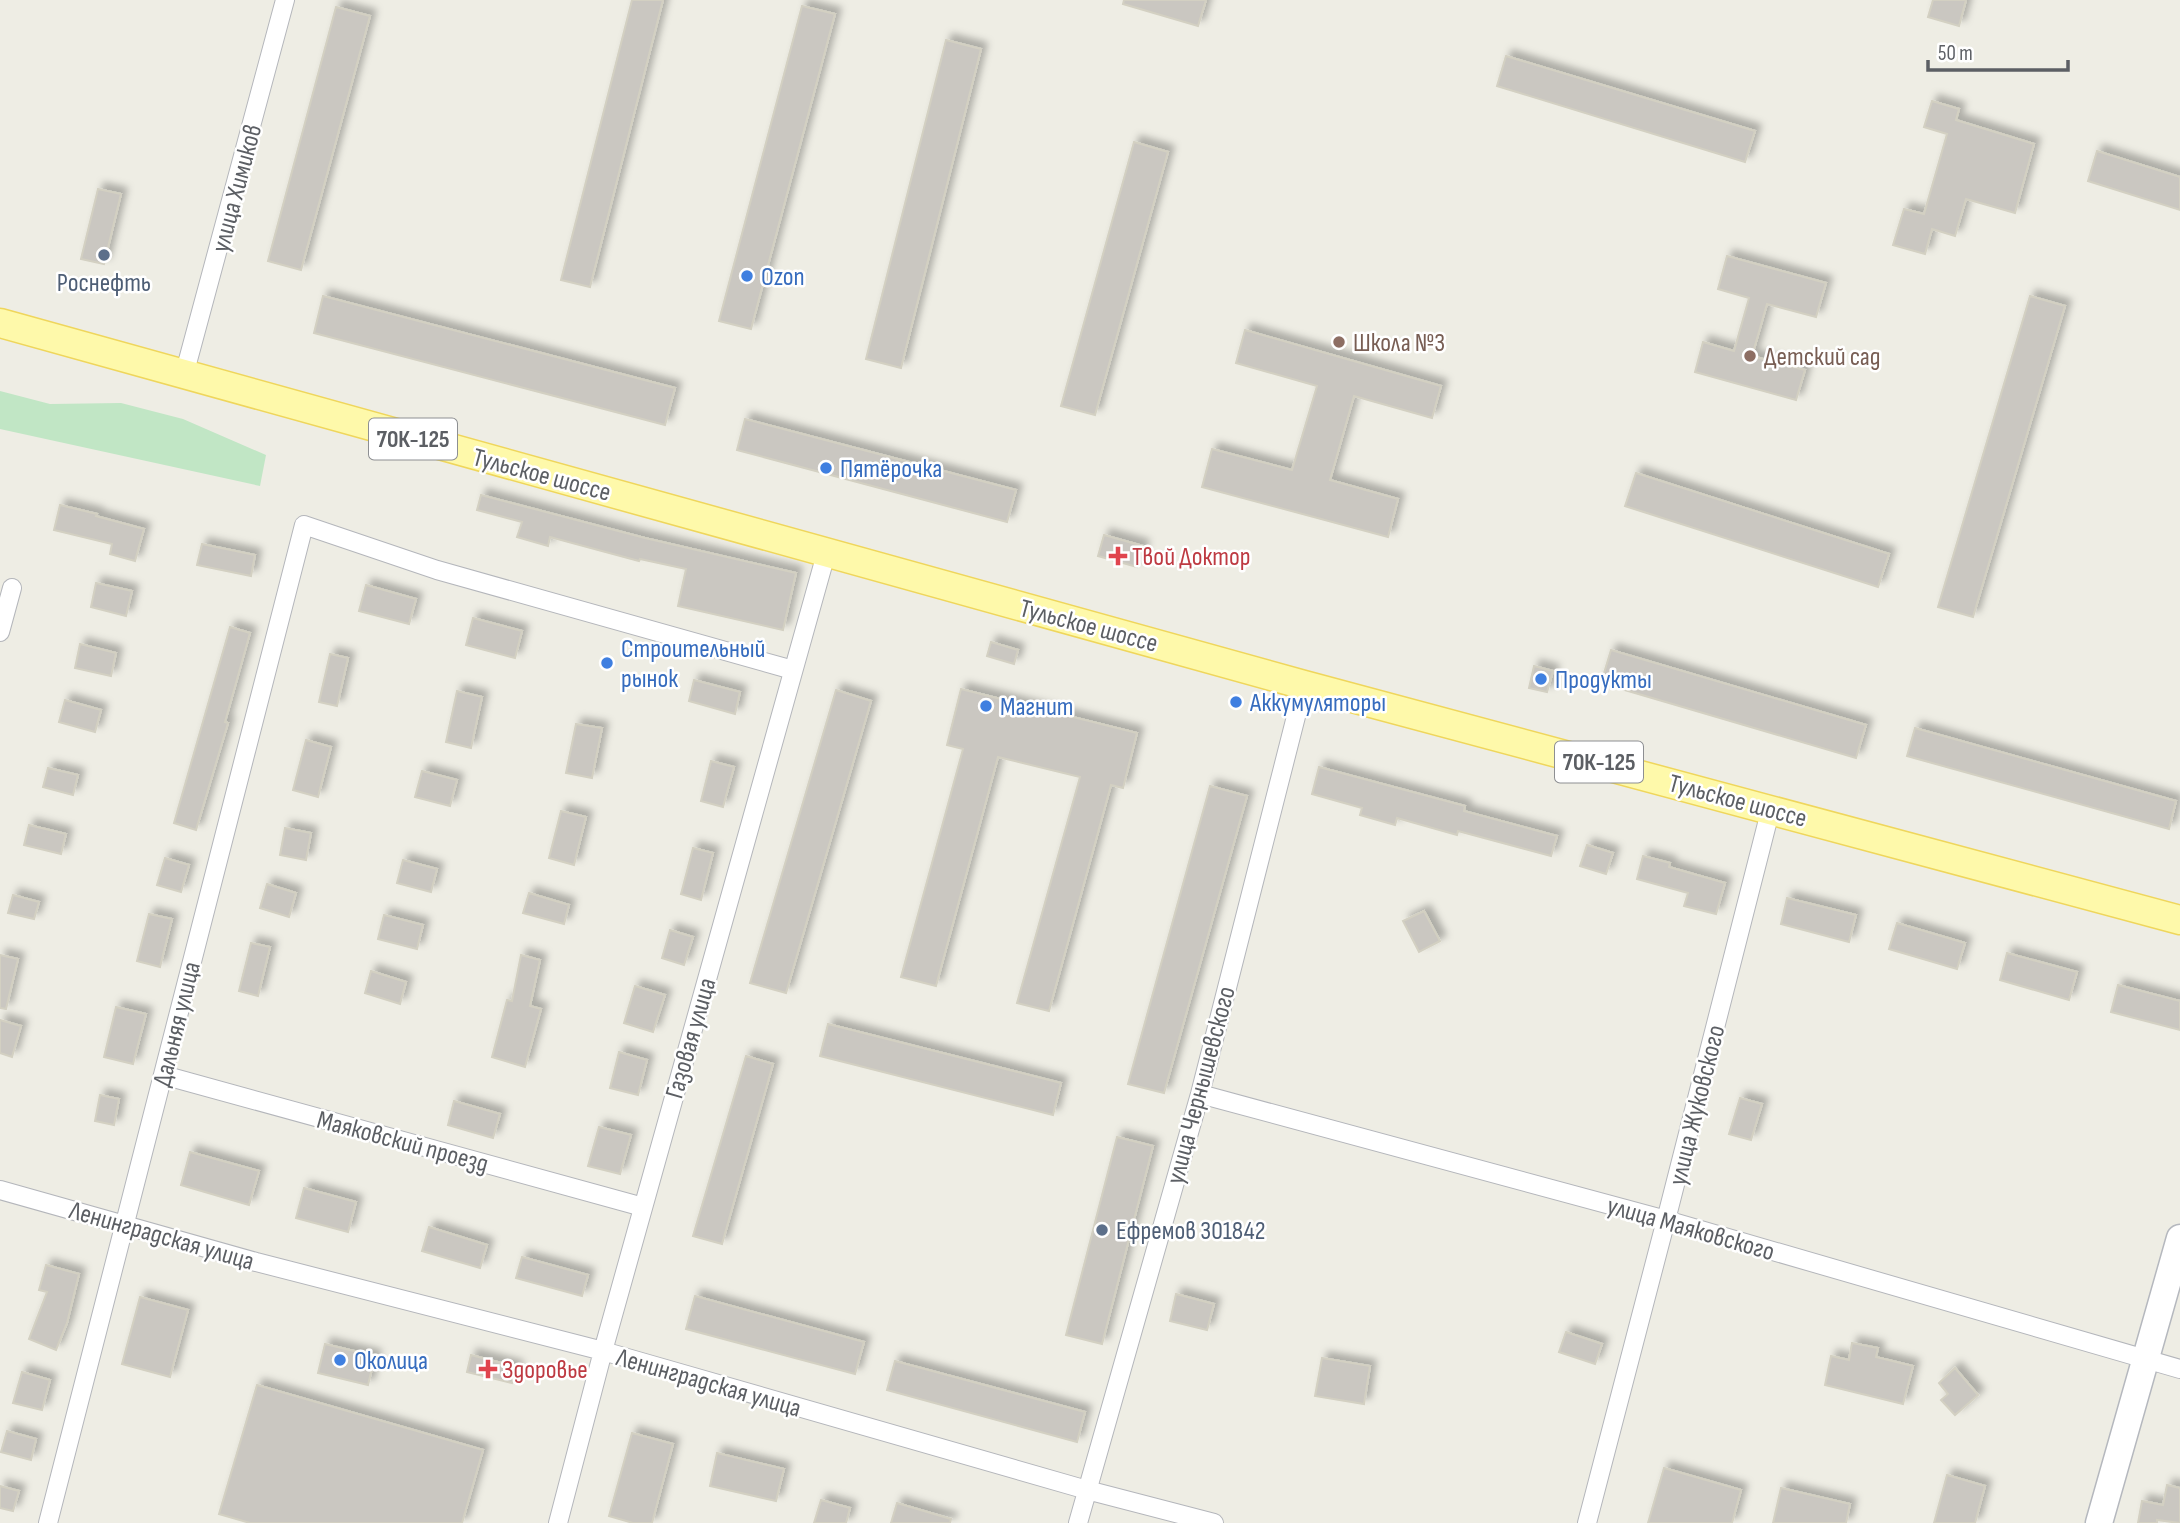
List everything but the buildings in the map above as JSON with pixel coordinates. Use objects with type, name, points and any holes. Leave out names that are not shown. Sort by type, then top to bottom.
[{"type":"main road","name":"Тульское шоссе","points":[[0,323],[1304,685],[1771,808],[2180,920]]},
{"type":"street","name":"улица Химиков","points":[[184,375],[285,0]]},
{"type":"street","name":"Дальняя улица","points":[[48,1523],[304,526],[437,570],[793,670]]},
{"type":"street","name":"Газовая улица","points":[[558,1523],[603,1351],[826,554]]},
{"type":"street","points":[[0,632],[12,588]]},
{"type":"street","name":"улица Чернышевского","points":[[1078,1523],[1200,1094],[1304,685]]},
{"type":"street","name":"улица Жуковского","points":[[1587,1523],[1771,808]]},
{"type":"street","name":"Маяковский проезд","points":[[163,1075],[643,1207]]},
{"type":"street","name":"улица Маяковского","points":[[1200,1094],[1667,1220],[2180,1369]]},
{"type":"street","name":"Ленинградская улица","points":[[0,1190],[256,1262],[603,1351],[1087,1490],[1214,1523]]},
{"type":"street","points":[[2099,1523],[2180,1238]]},
{"type":"green space","points":[[0,391],[50,404],[121,403],[183,419],[266,455],[260,486],[0,429]]},
{"type":"place","name":"Роснефть","points":[[104,255]]},
{"type":"place","name":"Ozon","points":[[747,276]]},
{"type":"place","name":"Школа №3","points":[[1339,342]]},
{"type":"place","name":"Детский сад","points":[[1750,356]]},
{"type":"place","name":"Пятёрочка","points":[[826,468]]},
{"type":"place","name":"Твой Доктор","points":[[1118,556]]},
{"type":"place","name":"Строительный рынок","points":[[607,663]]},
{"type":"place","name":"Продукты","points":[[1541,679]]},
{"type":"place","name":"Аккумуляторы","points":[[1236,702]]},
{"type":"place","name":"Магнит","points":[[986,706]]},
{"type":"place","name":"Ефремов 301842","points":[[1102,1230]]},
{"type":"place","name":"Околица","points":[[340,1360]]},
{"type":"place","name":"Здоровье","points":[[488,1369]]}]
